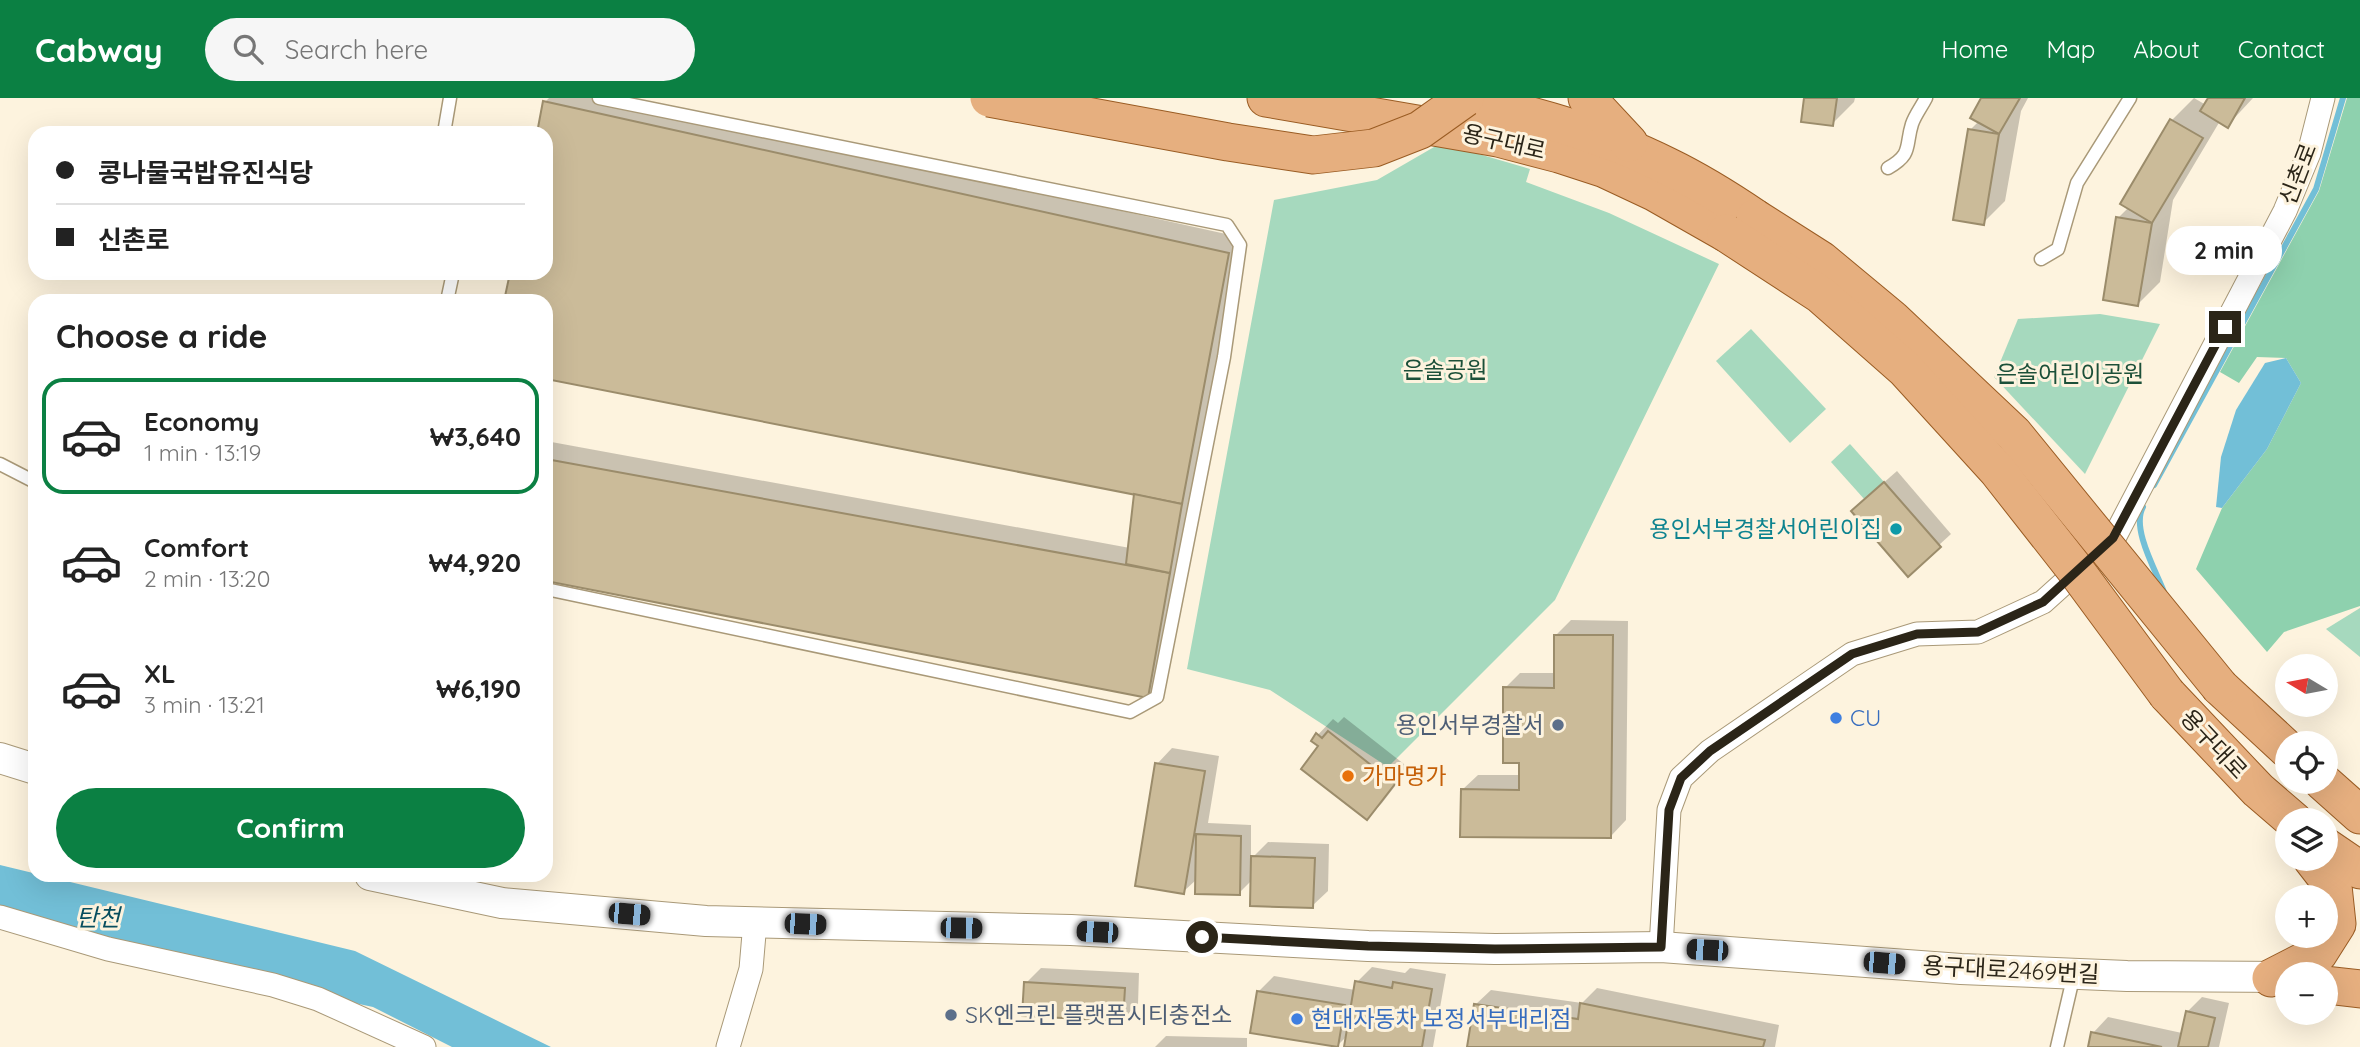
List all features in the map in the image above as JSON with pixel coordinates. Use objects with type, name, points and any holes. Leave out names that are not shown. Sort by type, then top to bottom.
[{"type":"main road","points":[[989,98],[1313,155],[1374,148],[1420,130],[1465,98]]},
{"type":"main road","name":"용구대로","points":[[1266,98],[1426,111],[1498,138],[1541,149],[1617,175],[1821,260],[1882,311],[2014,434],[2220,687],[2275,738]]},
{"type":"main road","name":"용구대로","points":[[1458,98],[1583,131],[1652,159],[1741,225],[1905,369],[1997,470],[2167,694],[2258,790],[2279,808]]},
{"type":"main road","points":[[1541,149],[1534,140],[1534,134],[1545,129],[1642,164],[1652,159],[1591,105],[1587,98]]},
{"type":"main road","points":[[2258,790],[2275,812]]},
{"type":"main road","points":[[2336,794],[2360,815]]},
{"type":"main road","points":[[2338,855],[2360,870]]},
{"type":"main road","points":[[2306,962],[2318,954],[2337,925],[2333,886],[2321,871]]},
{"type":"main road","points":[[2338,986],[2360,989]]},
{"type":"street","name":"신촌로","points":[[1661,947],[1669,810],[1681,778],[1710,751],[1852,654],[1917,634],[1978,632],[2043,602],[2113,538],[2285,211],[2309,153],[2323,98]]},
{"type":"street","points":[[0,758],[28,767]]},
{"type":"street","name":"용구대로2469번길","points":[[435,882],[453,884],[502,903],[706,920],[1070,930],[1368,946],[1495,949],[1661,947],[1961,970],[2275,978]]},
{"type":"street","points":[[0,917],[108,949],[273,985],[318,999],[424,1047]]},
{"type":"street","points":[[729,1041],[751,969],[755,922]]},
{"type":"street","points":[[2338,976],[2360,975]]},
{"type":"lane","points":[[445,126],[450,98]]},
{"type":"lane","points":[[553,590],[1130,712],[1157,697],[1224,357],[1240,245],[1227,225],[598,98]]},
{"type":"lane","points":[[1888,168],[1900,162],[1910,145],[1912,125],[1926,98]]},
{"type":"lane","points":[[2040,260],[2058,249],[2077,183],[2130,98]]},
{"type":"lane","points":[[0,464],[28,478]]},
{"type":"lane","points":[[2057,1047],[2074,974]]},
{"type":"green space","points":[[2347,98],[2360,98],[2360,606],[2284,632],[2267,652],[2196,569],[2222,508],[2267,449],[2301,383],[2286,358],[2257,357],[2239,383],[2220,372],[2319,191]]},
{"type":"green space","name":"은솔공원","points":[[1441,143],[1530,169],[1526,182],[1609,213],[1719,264],[1555,600],[1388,767],[1270,690],[1187,669],[1274,200],[1377,180]]},
{"type":"green space","name":"은솔어린이공원","points":[[2100,314],[2160,324],[2085,474],[1994,377],[2018,319]]},
{"type":"green space","points":[[1751,329],[1826,409],[1790,443],[1716,361]]},
{"type":"green space","points":[[1850,444],[1884,482],[1865,500],[1831,462]]},
{"type":"green space","points":[[2360,608],[2360,657],[2326,629]]},
{"type":"water","points":[[2286,358],[2301,383],[2267,449],[2222,508],[2216,507],[2221,457],[2236,410],[2265,363]]},
{"type":"water","name":"탄천","points":[[0,865],[28,872],[28,882],[70,882],[355,951],[551,1047],[452,1047],[373,1007],[84,945],[0,916]]},
{"type":"building","points":[[1804,98],[1837,98],[1833,126],[1801,122]]},
{"type":"building","points":[[1981,98],[2020,98],[1999,134],[1970,118]]},
{"type":"building","points":[[2208,98],[2245,98],[2228,128],[2200,111]]},
{"type":"building","points":[[543,101],[1229,253],[1182,504],[553,380],[553,294],[506,294],[508,280],[553,280],[553,126],[538,126]]},
{"type":"building","points":[[2170,119],[2203,138],[2152,223],[2120,204]]},
{"type":"building","points":[[1968,129],[1999,134],[1984,225],[1953,220]]},
{"type":"building","points":[[2116,217],[2152,223],[2138,306],[2103,300]]},
{"type":"building","points":[[553,460],[1170,573],[1148,698],[553,582]]},
{"type":"building","name":"용인서부경찰서어린이집","points":[[1884,482],[1941,547],[1908,577],[1851,511]]},
{"type":"building","points":[[1134,494],[1182,504],[1170,573],[1126,564]]},
{"type":"building","name":"용인서부경찰서","points":[[1554,635],[1613,635],[1611,838],[1460,837],[1461,789],[1519,790],[1519,763],[1503,763],[1503,687],[1554,688]]},
{"type":"building","name":"가마명가","points":[[1328,731],[1395,784],[1367,820],[1301,769],[1318,746],[1311,741],[1316,733],[1322,738]]},
{"type":"building","points":[[1155,763],[1205,771],[1184,894],[1135,886]]},
{"type":"building","points":[[1196,834],[1241,836],[1240,895],[1195,894]]},
{"type":"building","points":[[1251,856],[1315,858],[1313,908],[1250,906]]},
{"type":"building","points":[[1355,981],[1392,988],[1393,982],[1432,989],[1422,1047],[1344,1047]]},
{"type":"building","points":[[1024,982],[1125,988],[1123,1021],[1022,1016]]},
{"type":"building","name":"현대자동차 보정서부대리점","points":[[1257,991],[1345,1005],[1338,1047],[1250,1033]]},
{"type":"building","points":[[1580,1003],[1765,1040],[1763,1047],[1467,1047],[1474,1004],[1578,1019]]},
{"type":"building","points":[[2186,1011],[2215,1018],[2208,1047],[2178,1047]]},
{"type":"building","points":[[2091,1032],[2162,1047],[2088,1047]]},
{"type":"waterway","points":[[2154,485],[2316,189],[2343,98]]},
{"type":"waterway","points":[[2143,507],[2140,516],[2142,538],[2164,592]]},
{"type":"place","name":"용인서부경찰서어린이집","points":[[1896,529]]},
{"type":"place","name":"CU","points":[[1836,718]]},
{"type":"place","name":"용인서부경찰서","points":[[1558,725]]},
{"type":"place","name":"가마명가","points":[[1348,776]]},
{"type":"place","name":"SK엔크린 플랫폼시티충전소","points":[[951,1015]]},
{"type":"place","name":"현대자동차 보정서부대리점","points":[[1297,1019]]},
{"type":"route","points":[[1202,937],[1368,946],[1495,949],[1661,947],[1669,810],[1681,778],[1710,751],[1852,654],[1917,634],[1978,632],[2043,602],[2113,538],[2225,327]]}]
